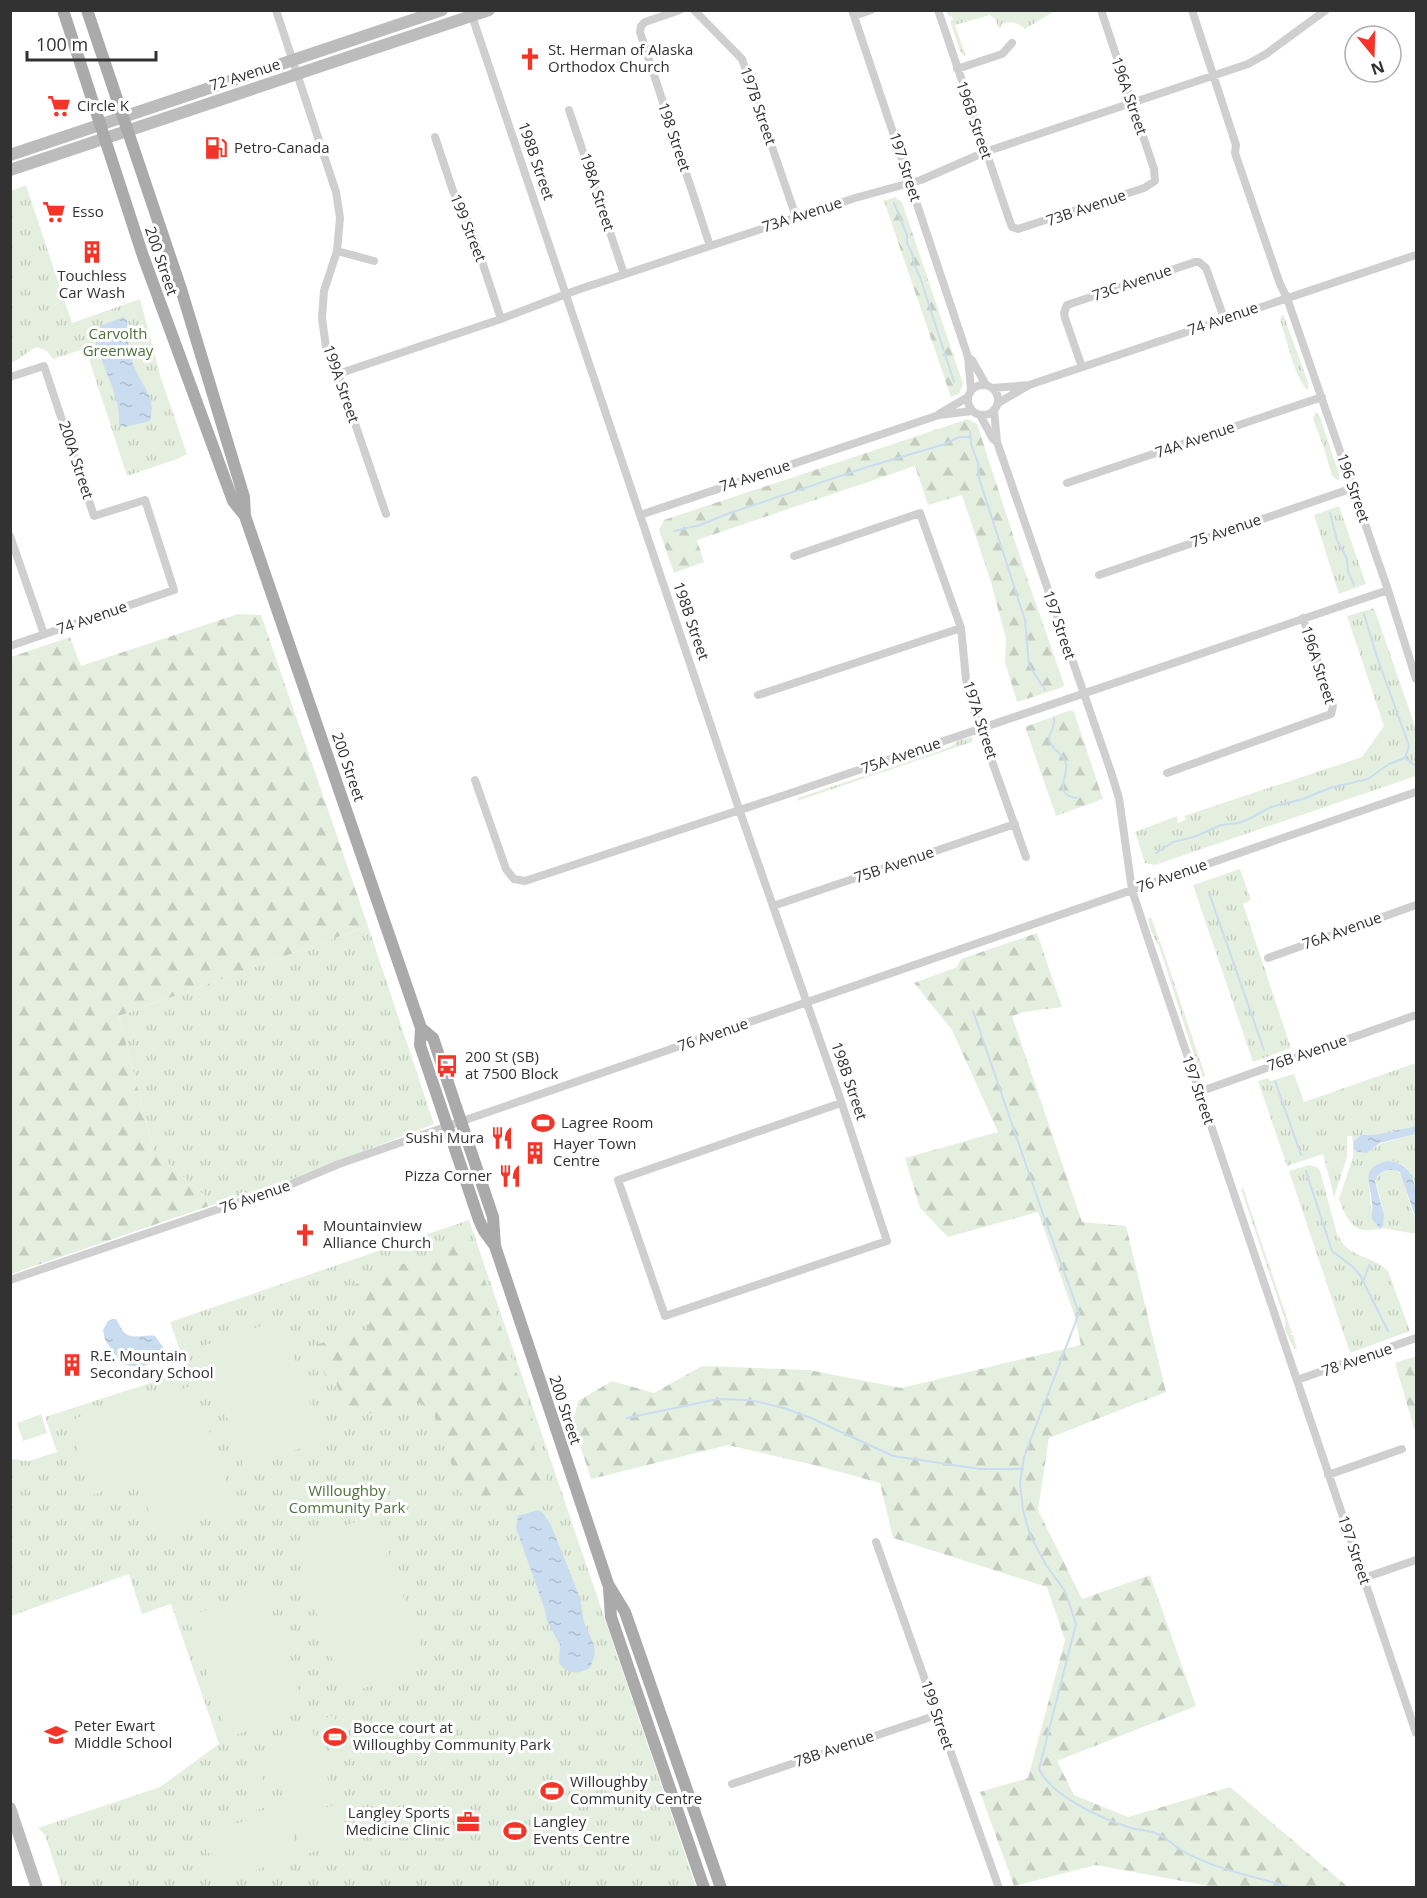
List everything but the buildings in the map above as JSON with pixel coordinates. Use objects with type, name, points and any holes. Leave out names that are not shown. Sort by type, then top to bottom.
[{"type":"main road","name":"200 Street","points":[[63,10],[143,256],[234,501],[245,516]]},
{"type":"main road","name":"200 Street","points":[[87,10],[206,367],[244,497],[245,516],[421,1028],[420,1045],[479,1220],[495,1246],[608,1584],[625,1612],[721,1887]]},
{"type":"main road","name":"72 Avenue","points":[[10,155],[442,10]]},
{"type":"main road","name":"72 Avenue","points":[[10,170],[471,13],[489,10]]},
{"type":"main road","name":"200 Street","points":[[421,1028],[433,1038],[493,1216],[495,1246]]},
{"type":"main road","name":"200 Street","points":[[608,1584],[611,1617],[704,1887]]},
{"type":"main road","points":[[10,1808],[37,1887]]},
{"type":"street","name":"199A Street","points":[[276,10],[336,192],[340,218],[336,251],[324,291],[322,318],[326,347],[338,374],[386,514]]},
{"type":"street","name":"198 Street","points":[[680,10],[649,21],[640,29],[642,42],[710,246]]},
{"type":"street","name":"197B Street","points":[[694,10],[742,58],[796,217]]},
{"type":"street","points":[[853,13],[871,10]]},
{"type":"street","name":"196B Street","points":[[938,10],[985,152],[1014,228]]},
{"type":"street","name":"196A Street","points":[[1101,10],[1154,169],[1155,181]]},
{"type":"street","points":[[1192,10],[1214,76]]},
{"type":"street","name":"73A Avenue","points":[[338,374],[501,319],[624,274],[796,217],[930,176],[985,152],[1248,64],[1266,54],[1311,14],[1326,10]]},
{"type":"street","name":"198B Street","points":[[471,13],[739,809],[841,1103],[887,1241],[665,1316],[618,1180],[841,1103]]},
{"type":"street","name":"197 Street","points":[[853,13],[968,357],[970,394]]},
{"type":"street","points":[[957,69],[1002,54],[1012,43]]},
{"type":"street","name":"196 Street","points":[[1214,76],[1236,145],[1235,153],[1322,397],[1416,679]]},
{"type":"street","name":"198A Street","points":[[569,110],[624,274]]},
{"type":"street","name":"199 Street","points":[[435,137],[453,191],[471,228],[501,319]]},
{"type":"street","name":"73B Avenue","points":[[1014,228],[1023,228],[1058,217],[1144,188],[1154,184],[1155,181]]},
{"type":"street","points":[[336,251],[374,261]]},
{"type":"street","name":"74 Avenue","points":[[996,406],[1029,385],[1416,255]]},
{"type":"street","name":"73C Avenue","points":[[1082,367],[1064,313],[1067,305],[1199,262],[1206,268],[1224,318]]},
{"type":"street","name":"197 Street","points":[[968,357],[989,387]]},
{"type":"street","name":"200A Street","points":[[10,377],[44,366],[94,516],[145,500],[174,590]]},
{"type":"street","name":"74 Avenue","points":[[989,387],[1029,385]]},
{"type":"street","points":[[978,386],[989,387],[997,395],[996,406],[987,414],[976,413],[968,405],[970,394],[978,386]]},
{"type":"street","name":"74 Avenue","points":[[939,415],[970,394]]},
{"type":"street","name":"74A Avenue","points":[[1067,483],[1322,397]]},
{"type":"street","name":"197 Street","points":[[996,406],[997,442],[1119,798],[1132,890],[1416,1733]]},
{"type":"street","name":"197 Street","points":[[976,413],[997,442]]},
{"type":"street","name":"74 Avenue","points":[[640,515],[939,415],[976,413]]},
{"type":"street","name":"75 Avenue","points":[[1099,575],[1353,488]]},
{"type":"street","name":"197A Street","points":[[794,556],[920,513],[961,628],[966,680],[1026,857]]},
{"type":"street","points":[[10,536],[44,634]]},
{"type":"street","name":"74 Avenue","points":[[10,646],[174,590]]},
{"type":"street","name":"75A Avenue","points":[[475,780],[508,873],[518,880],[530,879],[626,849],[739,809],[791,794],[1388,590]]},
{"type":"street","name":"196A Street","points":[[1167,773],[1329,716],[1333,712],[1333,706],[1303,618]]},
{"type":"street","points":[[758,695],[961,628]]},
{"type":"street","name":"76 Avenue","points":[[10,1280],[289,1185],[339,1164],[448,1126],[1416,792]]},
{"type":"street","name":"75B Avenue","points":[[773,906],[1015,824]]},
{"type":"street","name":"76A Avenue","points":[[1268,958],[1416,905]]},
{"type":"street","name":"76B Avenue","points":[[1199,1092],[1416,1015]]},
{"type":"street","name":"78 Avenue","points":[[1297,1380],[1416,1338]]},
{"type":"street","points":[[1328,1475],[1402,1449]]},
{"type":"street","name":"199 Street","points":[[876,1542],[999,1887]]},
{"type":"street","points":[[1364,1578],[1416,1560]]},
{"type":"street","name":"78B Avenue","points":[[732,1784],[937,1715]]},
{"type":"green space","points":[[946,10],[1055,11],[1025,29],[1011,22],[1001,24],[1002,27],[999,28],[995,19],[990,15],[955,25],[966,57],[960,51],[950,21],[953,20],[952,16],[949,17]]},
{"type":"green space","name":"Carvolth Greenway","points":[[26,185],[72,323],[140,299],[161,378],[187,454],[127,476],[89,359],[81,350],[53,359],[47,351],[37,347],[11,363],[11,191]]},
{"type":"green space","points":[[895,197],[902,202],[963,384],[959,394],[951,397],[884,201]]},
{"type":"green space","points":[[1283,314],[1308,382],[1308,390],[1299,378],[1291,358],[1280,320]]},
{"type":"green space","points":[[1316,412],[1320,417],[1339,474],[1339,481],[1332,476],[1314,422]]},
{"type":"green space","points":[[968,419],[977,424],[1064,684],[1063,687],[1017,702],[1005,662],[1006,639],[991,582],[962,495],[928,505],[915,466],[697,540],[704,562],[674,573],[659,530],[664,520]]},
{"type":"green space","points":[[1339,506],[1366,584],[1339,594],[1314,515]]},
{"type":"green space","points":[[1374,608],[1416,729],[1416,776],[1155,865],[1145,863],[1135,832],[1177,816],[1178,823],[1186,820],[1184,816],[1362,757],[1384,726],[1347,616]]},
{"type":"green space","points":[[238,614],[261,615],[368,926],[119,1016],[154,1151],[207,1198],[209,1206],[11,1274],[11,657],[70,637],[81,666]]},
{"type":"green space","points":[[1071,710],[1074,712],[1103,799],[1056,816],[1025,727]]},
{"type":"green space","points":[[973,737],[972,742],[797,801],[798,798],[950,747],[959,740]]},
{"type":"green space","points":[[1240,869],[1251,900],[1243,904],[1291,1048],[1253,1062],[1193,885]]},
{"type":"green space","points":[[1151,917],[1159,939],[1157,941],[1160,941],[1205,1075],[1202,1080],[1159,946],[1151,930],[1148,919]]},
{"type":"green space","points":[[368,926],[434,1124],[289,1180],[209,1206],[207,1198],[154,1151],[119,1016]]},
{"type":"green space","points":[[1037,933],[1062,1007],[1024,1012],[1012,1016],[1082,1222],[1126,1226],[1166,1392],[1049,1438],[1038,1510],[1082,1599],[1150,1575],[1196,1706],[1057,1761],[1074,1795],[1128,1817],[1230,1787],[1348,1887],[1214,1887],[1096,1865],[1014,1886],[980,1792],[1028,1778],[1065,1640],[1047,1587],[893,1538],[880,1483],[818,1466],[728,1445],[591,1479],[573,1423],[578,1401],[612,1381],[654,1393],[702,1366],[809,1370],[901,1388],[1081,1345],[1074,1314],[1038,1212],[948,1237],[920,1208],[905,1158],[998,1132],[952,1030],[914,983],[957,967],[961,959]]},
{"type":"green space","points":[[1416,1063],[1416,1126],[1380,1134],[1361,1135],[1353,1144],[1352,1136],[1347,1136],[1347,1157],[1334,1197],[1323,1154],[1287,1166],[1258,1081],[1268,1078],[1271,1081],[1294,1074],[1304,1102]]},
{"type":"green space","points":[[1416,1134],[1416,1197],[1406,1168],[1402,1164],[1388,1161],[1368,1181],[1372,1213],[1380,1229],[1366,1230],[1355,1227],[1345,1214],[1339,1199],[1353,1157],[1353,1148],[1367,1153],[1380,1144]]},
{"type":"green space","points":[[1309,1165],[1317,1167],[1320,1171],[1337,1234],[1342,1243],[1348,1249],[1374,1261],[1388,1271],[1410,1331],[1350,1353],[1289,1171]]},
{"type":"green space","points":[[1394,1169],[1402,1175],[1416,1219],[1416,1234],[1382,1228],[1383,1210],[1375,1178],[1379,1173]]},
{"type":"green space","points":[[1243,1188],[1292,1333],[1289,1334],[1293,1335],[1297,1349],[1294,1349],[1285,1330],[1285,1320],[1241,1189]]},
{"type":"green space","name":"Willoughby Community Park","points":[[469,1220],[696,1887],[62,1887],[45,1835],[38,1828],[160,1787],[219,1744],[171,1604],[142,1614],[129,1574],[11,1616],[10,1459],[29,1461],[57,1452],[45,1417],[187,1371],[170,1322]]},
{"type":"green space","points":[[471,1240],[539,1438],[534,1444],[536,1456],[544,1472],[547,1500],[516,1505],[505,1501],[464,1501],[435,1415],[420,1403],[408,1401],[349,1420],[335,1380],[327,1382],[315,1345],[369,1329],[354,1285],[422,1256]]},
{"type":"green space","points":[[281,1319],[323,1441],[244,1467],[203,1346]]},
{"type":"green space","points":[[1416,1356],[1416,1435],[1395,1363]]},
{"type":"green space","points":[[194,1385],[235,1508],[157,1534],[136,1474],[93,1495],[71,1430],[76,1418],[147,1394],[150,1400]]},
{"type":"green space","points":[[41,1414],[47,1433],[23,1441],[17,1423]]},
{"type":"green space","points":[[376,1515],[427,1667],[344,1695],[293,1543]]},
{"type":"green space","points":[[265,1590],[306,1711],[229,1737],[188,1616]]},
{"type":"green space","points":[[334,1715],[347,1755],[334,1759],[320,1720]]},
{"type":"green space","points":[[312,1729],[335,1800],[290,1815],[266,1744]]},
{"type":"green space","points":[[260,1771],[272,1805],[253,1811],[241,1777]]},
{"type":"green space","points":[[336,1804],[348,1841],[303,1855],[291,1819]]},
{"type":"green space","points":[[282,1808],[299,1855],[219,1883],[203,1835]]},
{"type":"water","points":[[123,317],[127,320],[131,358],[150,397],[152,411],[150,421],[125,427],[119,425],[117,401],[94,333],[100,326]]},
{"type":"water","points":[[1416,1126],[1416,1134],[1380,1143],[1367,1153],[1358,1152],[1353,1148],[1354,1141],[1361,1135],[1380,1134]]},
{"type":"water","points":[[1388,1161],[1405,1167],[1414,1182],[1416,1219],[1400,1172],[1385,1171],[1379,1174],[1375,1181],[1384,1215],[1383,1226],[1380,1229],[1372,1219],[1368,1177],[1373,1168]]},
{"type":"water","points":[[116,1319],[128,1335],[155,1336],[163,1347],[157,1359],[140,1366],[121,1363],[105,1340],[103,1330],[108,1321]]},
{"type":"water","points":[[538,1510],[543,1513],[551,1525],[580,1598],[584,1622],[594,1645],[595,1654],[590,1668],[581,1672],[569,1671],[559,1663],[560,1645],[547,1621],[516,1528],[518,1516]]},
{"type":"waterway","points":[[894,203],[907,235],[907,243],[954,382]]},
{"type":"waterway","points":[[970,431],[971,444],[978,463],[979,478],[1025,620],[1029,665],[1045,690]]},
{"type":"waterway","points":[[674,531],[700,525],[864,468],[945,444],[959,437],[969,437]]},
{"type":"waterway","points":[[1330,513],[1337,540],[1347,559],[1348,571],[1354,585]]},
{"type":"waterway","points":[[1156,853],[1173,842],[1194,837],[1221,825],[1238,823],[1271,807],[1303,799],[1330,788],[1368,779],[1389,764],[1405,758],[1409,746],[1364,614]]},
{"type":"waterway","points":[[1054,718],[1049,740],[1066,763],[1063,783],[1065,793],[1076,798]]},
{"type":"waterway","points":[[1405,758],[1416,766]]},
{"type":"waterway","points":[[1209,893],[1264,1050]]},
{"type":"waterway","points":[[973,1011],[1079,1313],[1024,1457],[1020,1483],[1023,1510],[1030,1535],[1046,1565],[1065,1591],[1076,1624],[1039,1769],[1055,1789],[1066,1798],[1093,1813],[1131,1828],[1158,1834],[1184,1852],[1210,1864],[1294,1888]]},
{"type":"waterway","points":[[1275,1081],[1301,1155]]},
{"type":"waterway","points":[[1306,1171],[1332,1251],[1360,1275],[1388,1331]]},
{"type":"waterway","points":[[1363,1281],[1370,1264]]},
{"type":"waterway","points":[[627,1418],[718,1399],[750,1400],[784,1408],[811,1418],[893,1456],[980,1469],[1023,1469]]},
{"type":"place","name":"St. Herman of Alaska Orthodox Church","points":[[530,59]]},
{"type":"place","name":"Circle K","points":[[59,106]]},
{"type":"place","name":"Petro-Canada","points":[[216,148]]},
{"type":"place","name":"Esso","points":[[54,212]]},
{"type":"place","name":"Touchless Car Wash","points":[[92,252]]},
{"type":"place","name":"200 St (SB) at 7500 Block","points":[[447,1066]]},
{"type":"place","name":"Lagree Room","points":[[543,1123]]},
{"type":"place","name":"Sushi Mura","points":[[502,1138]]},
{"type":"place","name":"Hayer Town Centre","points":[[535,1153]]},
{"type":"place","name":"Pizza Corner","points":[[510,1176]]},
{"type":"place","name":"Mountainview Alliance Church","points":[[305,1235]]},
{"type":"place","name":"R.E. Mountain Secondary School","points":[[72,1365]]},
{"type":"place","name":"Peter Ewart Middle School","points":[[56,1735]]},
{"type":"place","name":"Bocce court at Willoughby Community Park","points":[[335,1737]]},
{"type":"place","name":"Willoughby Community Centre","points":[[552,1791]]},
{"type":"place","name":"Langley Sports Medicine Clinic","points":[[468,1822]]},
{"type":"place","name":"Langley Events Centre","points":[[515,1831]]}]
